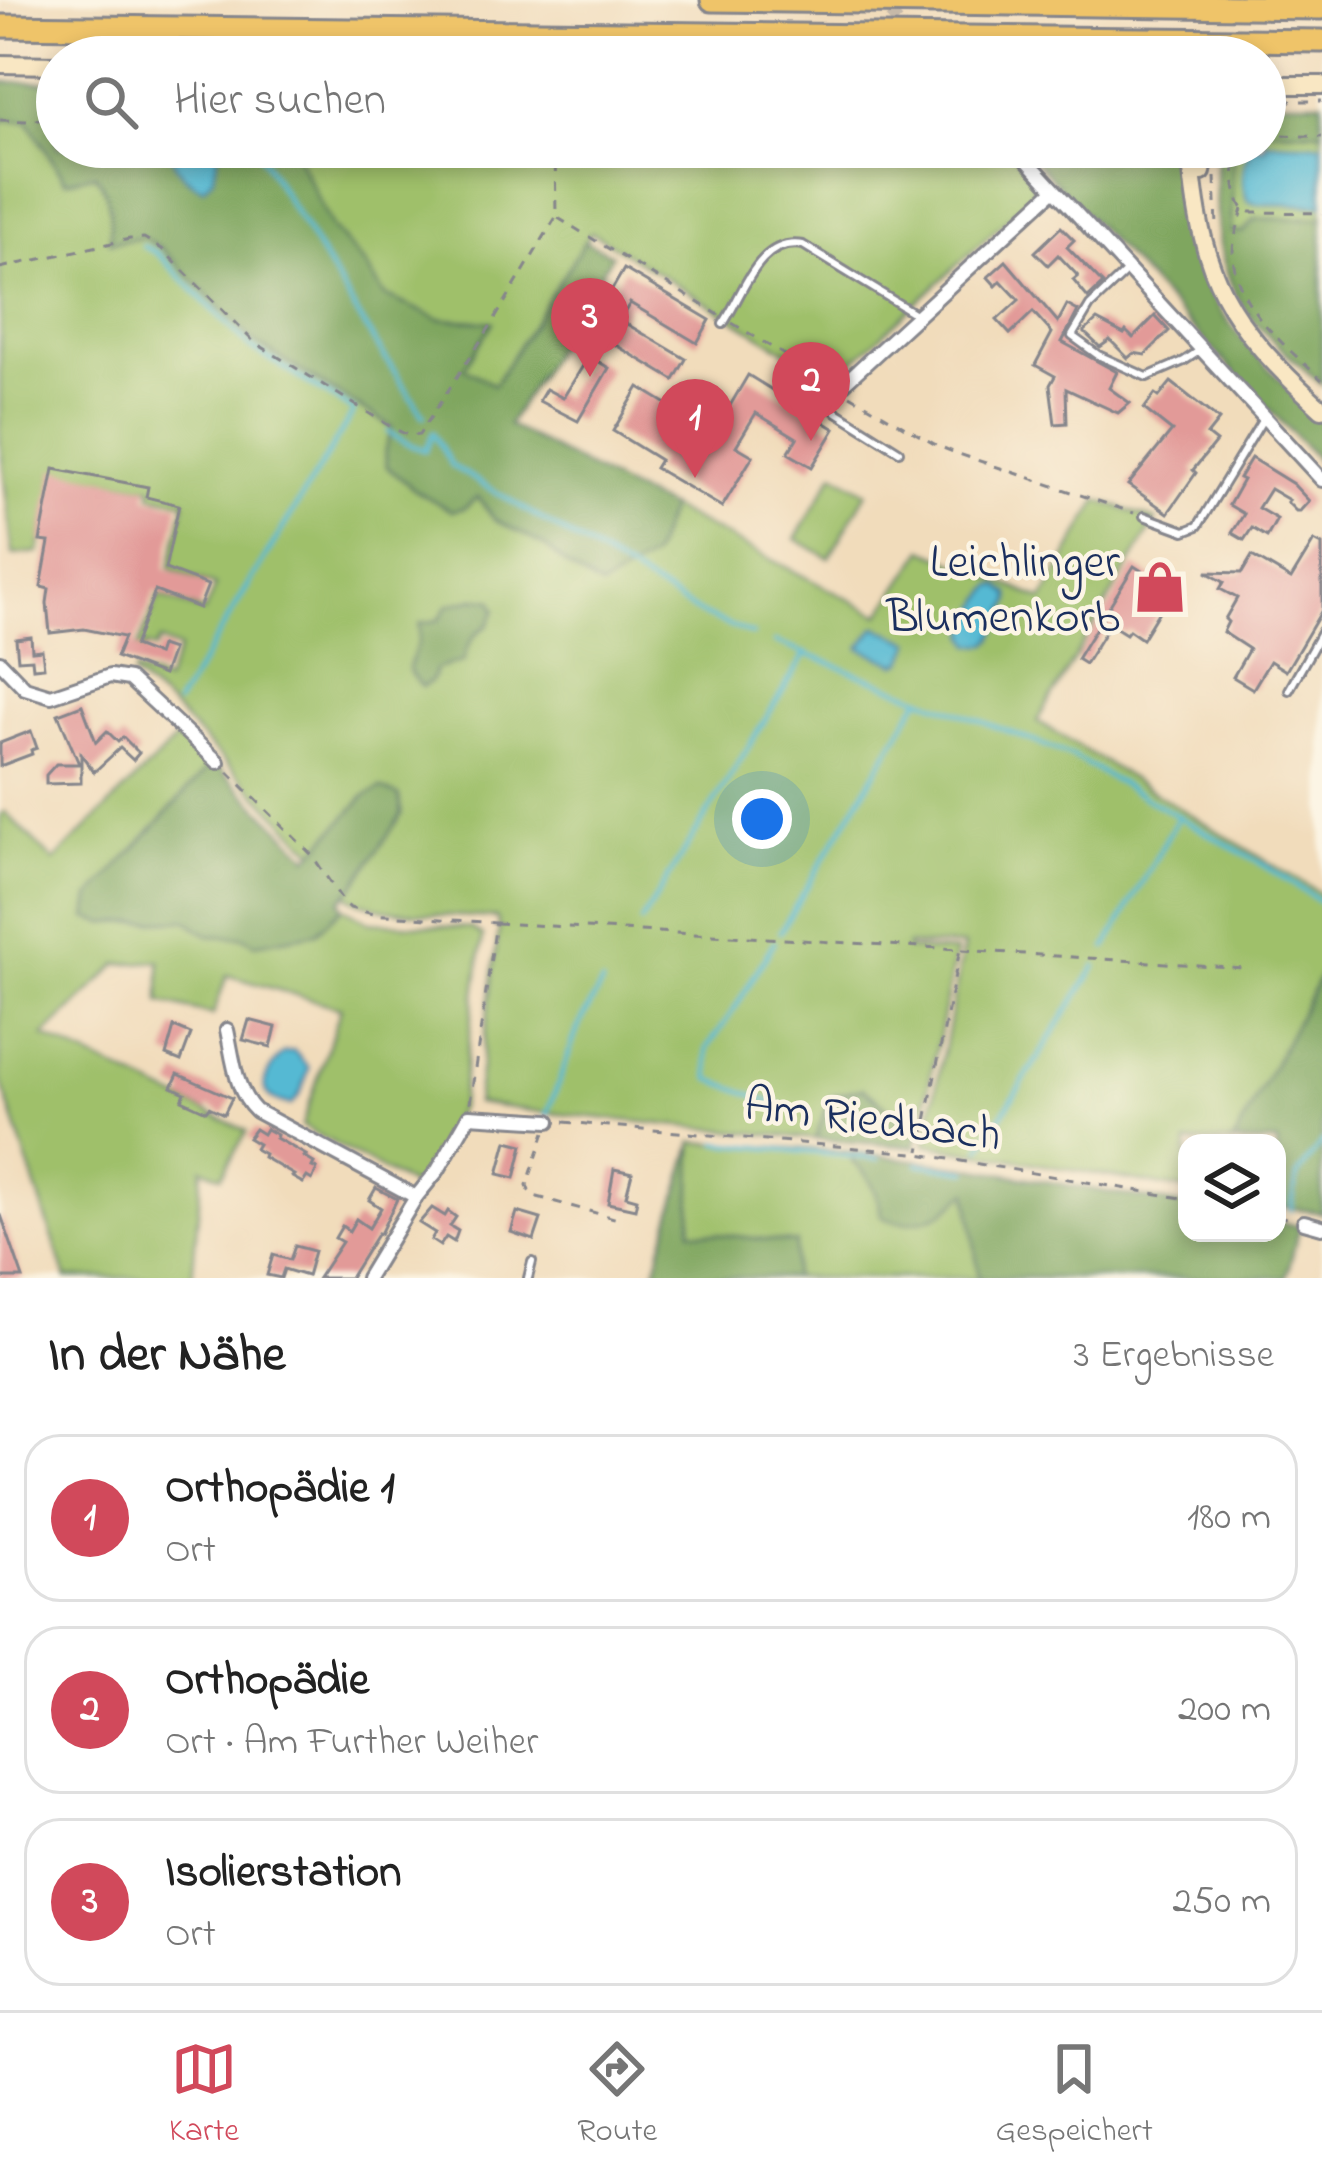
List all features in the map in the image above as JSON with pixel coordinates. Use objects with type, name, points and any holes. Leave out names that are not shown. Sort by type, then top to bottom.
[{"type":"highway","points":[[712,0],[1322,8]]},
{"type":"highway","points":[[0,26],[881,36]]},
{"type":"highway","points":[[1286,41],[1322,41]]},
{"type":"main road","points":[[0,64],[36,65]]},
{"type":"main road","points":[[1286,85],[1322,85]]},
{"type":"main road","points":[[1192,168],[1196,212],[1210,236]]},
{"type":"main road","points":[[1209,168],[1210,269],[1240,324],[1322,409]]},
{"type":"street","points":[[1034,168],[1322,479]]},
{"type":"street","points":[[839,388],[1054,190]]},
{"type":"street","points":[[0,662],[25,688],[51,696],[110,676],[129,679],[218,762]]},
{"type":"street","points":[[227,1030],[240,1087],[256,1111],[416,1197]]},
{"type":"street","points":[[367,1278],[469,1116],[549,1120]]},
{"type":"street","points":[[1304,1222],[1322,1226]]},
{"type":"lane","points":[[723,324],[764,256],[789,243],[803,245],[917,315]]},
{"type":"lane","points":[[1128,269],[1090,306],[1072,336],[1098,355],[1147,377],[1202,350]]},
{"type":"lane","points":[[839,388],[824,404],[898,451]]},
{"type":"lane","points":[[1144,516],[1186,531],[1198,526],[1264,418]]},
{"type":"lane","points":[[1288,689],[1322,632]]},
{"type":"lane","points":[[528,1278],[532,1262]]},
{"type":"path","points":[[1286,101],[1322,101]]},
{"type":"path","points":[[0,120],[36,120]]},
{"type":"path","points":[[1286,135],[1322,136]]},
{"type":"path","points":[[0,268],[143,238],[162,249],[254,342],[393,428],[419,435],[556,217],[555,168]]},
{"type":"path","points":[[1209,168],[1210,236]]},
{"type":"path","points":[[1236,168],[1236,194],[1244,209],[1322,213]]},
{"type":"path","points":[[1244,209],[1233,257],[1254,311],[1322,380]]},
{"type":"path","points":[[1225,259],[1246,293]]},
{"type":"path","points":[[218,762],[312,855],[350,908],[373,914],[1245,968]]},
{"type":"path","points":[[469,1116],[496,923]]},
{"type":"path","points":[[920,1154],[960,950]]},
{"type":"path","points":[[549,1120],[529,1191],[618,1219]]},
{"type":"path","name":"Am Riedbach","points":[[549,1120],[920,1154],[1178,1197]]},
{"type":"path","points":[[1286,1218],[1304,1222]]},
{"type":"green space","points":[[0,82],[36,82],[36,134],[28,121],[0,120]]},
{"type":"green space","points":[[1286,101],[1322,101],[1322,131],[1286,130]]},
{"type":"green space","points":[[0,120],[28,121],[36,134],[36,168],[57,168],[65,181],[94,174],[107,197],[111,242],[144,238],[162,249],[254,342],[393,428],[385,450],[387,466],[415,490],[452,511],[477,497],[494,519],[545,546],[568,567],[652,557],[670,508],[880,615],[924,549],[1043,600],[1098,500],[1156,520],[1037,721],[1322,895],[1322,972],[1238,1134],[1178,1134],[1178,1188],[925,1144],[964,946],[907,945],[907,949],[956,952],[919,1133],[863,1088],[831,1096],[815,1139],[476,1103],[497,918],[397,911],[346,895],[402,814],[365,796],[314,852],[170,706],[133,675],[135,671],[165,682],[179,649],[160,641],[155,649],[137,649],[159,596],[204,612],[215,586],[170,568],[185,502],[151,495],[152,488],[55,471],[39,552],[13,555],[0,442]]},
{"type":"green space","points":[[1286,131],[1322,132],[1322,218],[1255,219],[1243,232],[1230,232],[1233,168],[1286,168]]},
{"type":"green space","points":[[58,168],[303,168],[332,228],[384,295],[439,319],[493,322],[464,368],[494,385],[585,241],[612,255],[508,425],[670,508],[652,557],[601,588],[545,546],[494,519],[478,497],[452,511],[415,490],[387,467],[385,450],[392,427],[254,342],[162,249],[143,238],[110,242],[109,207],[95,174],[66,181]]},
{"type":"green space","points":[[303,168],[1025,168],[1034,179],[1032,196],[833,380],[591,232],[494,385],[463,368],[492,322],[439,319],[384,295],[332,228]]},
{"type":"green space","points":[[1042,168],[1182,168],[1201,271],[1234,330],[1322,419],[1322,465]]},
{"type":"green space","points":[[1217,168],[1233,168],[1231,232],[1243,232],[1255,219],[1322,218],[1322,385],[1240,302],[1223,260]]},
{"type":"green space","points":[[834,473],[867,492],[829,558],[796,539]]},
{"type":"green space","points":[[492,600],[496,610],[488,626],[472,640],[464,661],[436,669],[422,687],[409,666],[420,623],[439,620],[448,605]]},
{"type":"green space","points":[[181,734],[213,762],[90,898],[104,923],[186,920],[209,936],[316,933],[343,907],[369,922],[471,928],[483,936],[460,1105],[436,1162],[414,1187],[302,1126],[341,1008],[227,975],[213,1015],[160,1002],[160,961],[118,964],[44,1036],[247,1131],[221,1176],[202,1168],[192,1278],[66,1278],[0,1078],[0,815],[5,812],[54,861]]},
{"type":"green space","points":[[213,762],[309,857],[365,796],[381,788],[399,796],[402,814],[340,901],[343,907],[316,933],[255,944],[243,937],[209,936],[186,920],[104,923],[87,918],[90,898]]},
{"type":"green space","points":[[1322,972],[1322,1213],[1286,1207],[1286,1134],[1238,1134]]},
{"type":"green space","points":[[863,1088],[919,1133],[915,1147],[815,1139],[831,1096]]},
{"type":"green space","points":[[693,1142],[853,1152],[853,1162],[873,1185],[881,1216],[954,1202],[968,1191],[979,1278],[793,1278],[795,1243],[690,1231]]},
{"type":"green space","points":[[693,1142],[691,1231],[796,1243],[793,1278],[653,1278]]},
{"type":"green space","points":[[853,1152],[1178,1204],[1178,1242],[1286,1242],[1286,1224],[1300,1226],[1286,1278],[979,1278],[968,1192],[929,1218],[888,1219],[881,1216],[869,1179],[852,1162]]},
{"type":"water","points":[[1286,143],[1322,144],[1322,205],[1256,204],[1248,201],[1245,168],[1286,168]]},
{"type":"water","points":[[178,168],[215,168],[204,188]]},
{"type":"water","points":[[993,586],[1010,594],[1011,601],[993,639],[972,645],[967,634]]},
{"type":"water","points":[[876,627],[912,642],[904,661],[897,664],[860,648]]},
{"type":"water","points":[[294,1051],[309,1068],[291,1105],[270,1097],[265,1084],[284,1052]]},
{"type":"building","points":[[1061,227],[1074,240],[1067,247],[1103,284],[1088,298],[1073,280],[1078,276],[1058,255],[1048,265],[1035,252]]},
{"type":"building","points":[[1006,261],[1058,322],[1067,305],[1078,311],[1062,342],[1117,372],[1109,388],[1130,403],[1118,413],[1066,389],[1067,423],[1055,424],[1050,385],[1055,376],[1035,365],[1052,333],[1033,312],[1010,334],[997,320],[1019,300],[1001,281],[996,286],[988,277]]},
{"type":"building","points":[[624,269],[710,320],[697,343],[630,303],[620,320],[686,359],[674,380],[589,329]]},
{"type":"building","points":[[1155,316],[1169,331],[1145,355],[1134,353],[1128,358],[1110,340],[1100,347],[1084,332],[1097,320],[1133,338]]},
{"type":"building","points":[[589,356],[609,368],[578,421],[539,401],[546,389],[563,398]]},
{"type":"building","points":[[748,375],[835,429],[812,467],[788,453],[797,438],[756,413],[736,446],[753,456],[722,507],[655,468],[660,460],[613,431],[639,387],[714,433]]},
{"type":"building","points":[[1171,382],[1219,420],[1207,435],[1216,442],[1168,513],[1128,485],[1172,431],[1144,409]]},
{"type":"building","points":[[1251,458],[1293,484],[1309,501],[1296,511],[1289,500],[1270,489],[1258,508],[1277,519],[1267,537],[1252,528],[1244,540],[1232,533],[1244,514],[1229,505]]},
{"type":"building","points":[[54,469],[148,487],[146,497],[179,505],[165,569],[208,585],[199,608],[155,591],[134,646],[157,655],[160,646],[172,650],[163,675],[116,657],[124,637],[84,629],[50,633],[49,589],[41,587],[49,542],[40,541]]},
{"type":"building","points":[[1314,541],[1322,545],[1322,610],[1286,671],[1270,661],[1253,689],[1233,677],[1249,649],[1223,632],[1237,598],[1220,589],[1224,582],[1206,572],[1242,573],[1252,556],[1291,579]]},
{"type":"building","points":[[1134,566],[1172,590],[1142,639],[1110,624],[1085,664],[1077,659]]},
{"type":"building","points":[[31,637],[32,651],[42,650],[44,667],[33,668],[32,659],[18,660],[16,639]]},
{"type":"building","points":[[82,705],[96,742],[107,731],[118,742],[123,737],[139,753],[133,760],[120,748],[94,772],[81,754],[81,783],[46,784],[46,775],[56,764],[79,764],[58,714]]},
{"type":"building","points":[[31,731],[37,748],[32,754],[0,766],[0,743]]},
{"type":"building","points":[[249,1020],[276,1027],[271,1047],[243,1040]]},
{"type":"building","points":[[174,1027],[191,1034],[181,1061],[166,1055]]},
{"type":"building","points":[[178,1074],[232,1098],[224,1114],[182,1100],[185,1093],[172,1087]]},
{"type":"building","points":[[255,1129],[263,1134],[266,1129],[306,1155],[317,1169],[312,1180],[307,1177],[303,1183],[263,1157],[255,1149],[258,1144],[248,1138]]},
{"type":"building","points":[[507,1141],[523,1145],[515,1178],[498,1174]]},
{"type":"building","points":[[614,1169],[632,1173],[626,1196],[637,1199],[635,1209],[608,1203]]},
{"type":"building","points":[[376,1188],[397,1199],[380,1234],[350,1278],[318,1278],[342,1242],[335,1238],[342,1226],[349,1231],[356,1219],[369,1228],[381,1208],[369,1200]]},
{"type":"building","points":[[432,1208],[456,1217],[450,1226],[458,1231],[454,1242],[446,1237],[440,1246],[431,1240],[435,1233],[419,1223]]},
{"type":"building","points":[[517,1212],[541,1219],[534,1240],[511,1232]]},
{"type":"building","points":[[1,1215],[23,1278],[0,1278]]},
{"type":"building","points":[[295,1246],[314,1251],[307,1276],[284,1269],[281,1278],[267,1275],[273,1255],[290,1260]]},
{"type":"waterway","points":[[268,168],[424,416]]},
{"type":"waterway","points":[[143,246],[157,253],[250,347],[354,411],[176,705]]},
{"type":"waterway","points":[[388,432],[425,450],[433,433]]},
{"type":"waterway","points":[[433,433],[452,466],[701,614],[753,635]]},
{"type":"waterway","points":[[775,642],[1072,756],[1322,903]]},
{"type":"waterway","points":[[641,922],[806,653]]},
{"type":"waterway","points":[[780,932],[920,698]]},
{"type":"waterway","points":[[1106,948],[1179,816]]},
{"type":"waterway","points":[[774,942],[707,1049],[710,1079],[785,1107]]},
{"type":"waterway","points":[[981,1148],[1096,966]]},
{"type":"waterway","points":[[547,1115],[578,1028],[602,984]]},
{"type":"waterway","points":[[1291,1210],[1297,1176],[1322,1142]]},
{"type":"waterway","points":[[718,1143],[878,1159]]},
{"type":"waterway","points":[[919,1164],[968,1171]]},
{"type":"tunnel","points":[[877,1],[911,36]]},
{"type":"place","name":"Isolierstation","points":[[590,377]]},
{"type":"place","name":"Orthopädie","points":[[811,441]]},
{"type":"place","name":"Orthopädie 1","points":[[695,478]]},
{"type":"place","name":"Leichlinger Blumenkorb","points":[[1160,587]]}]
